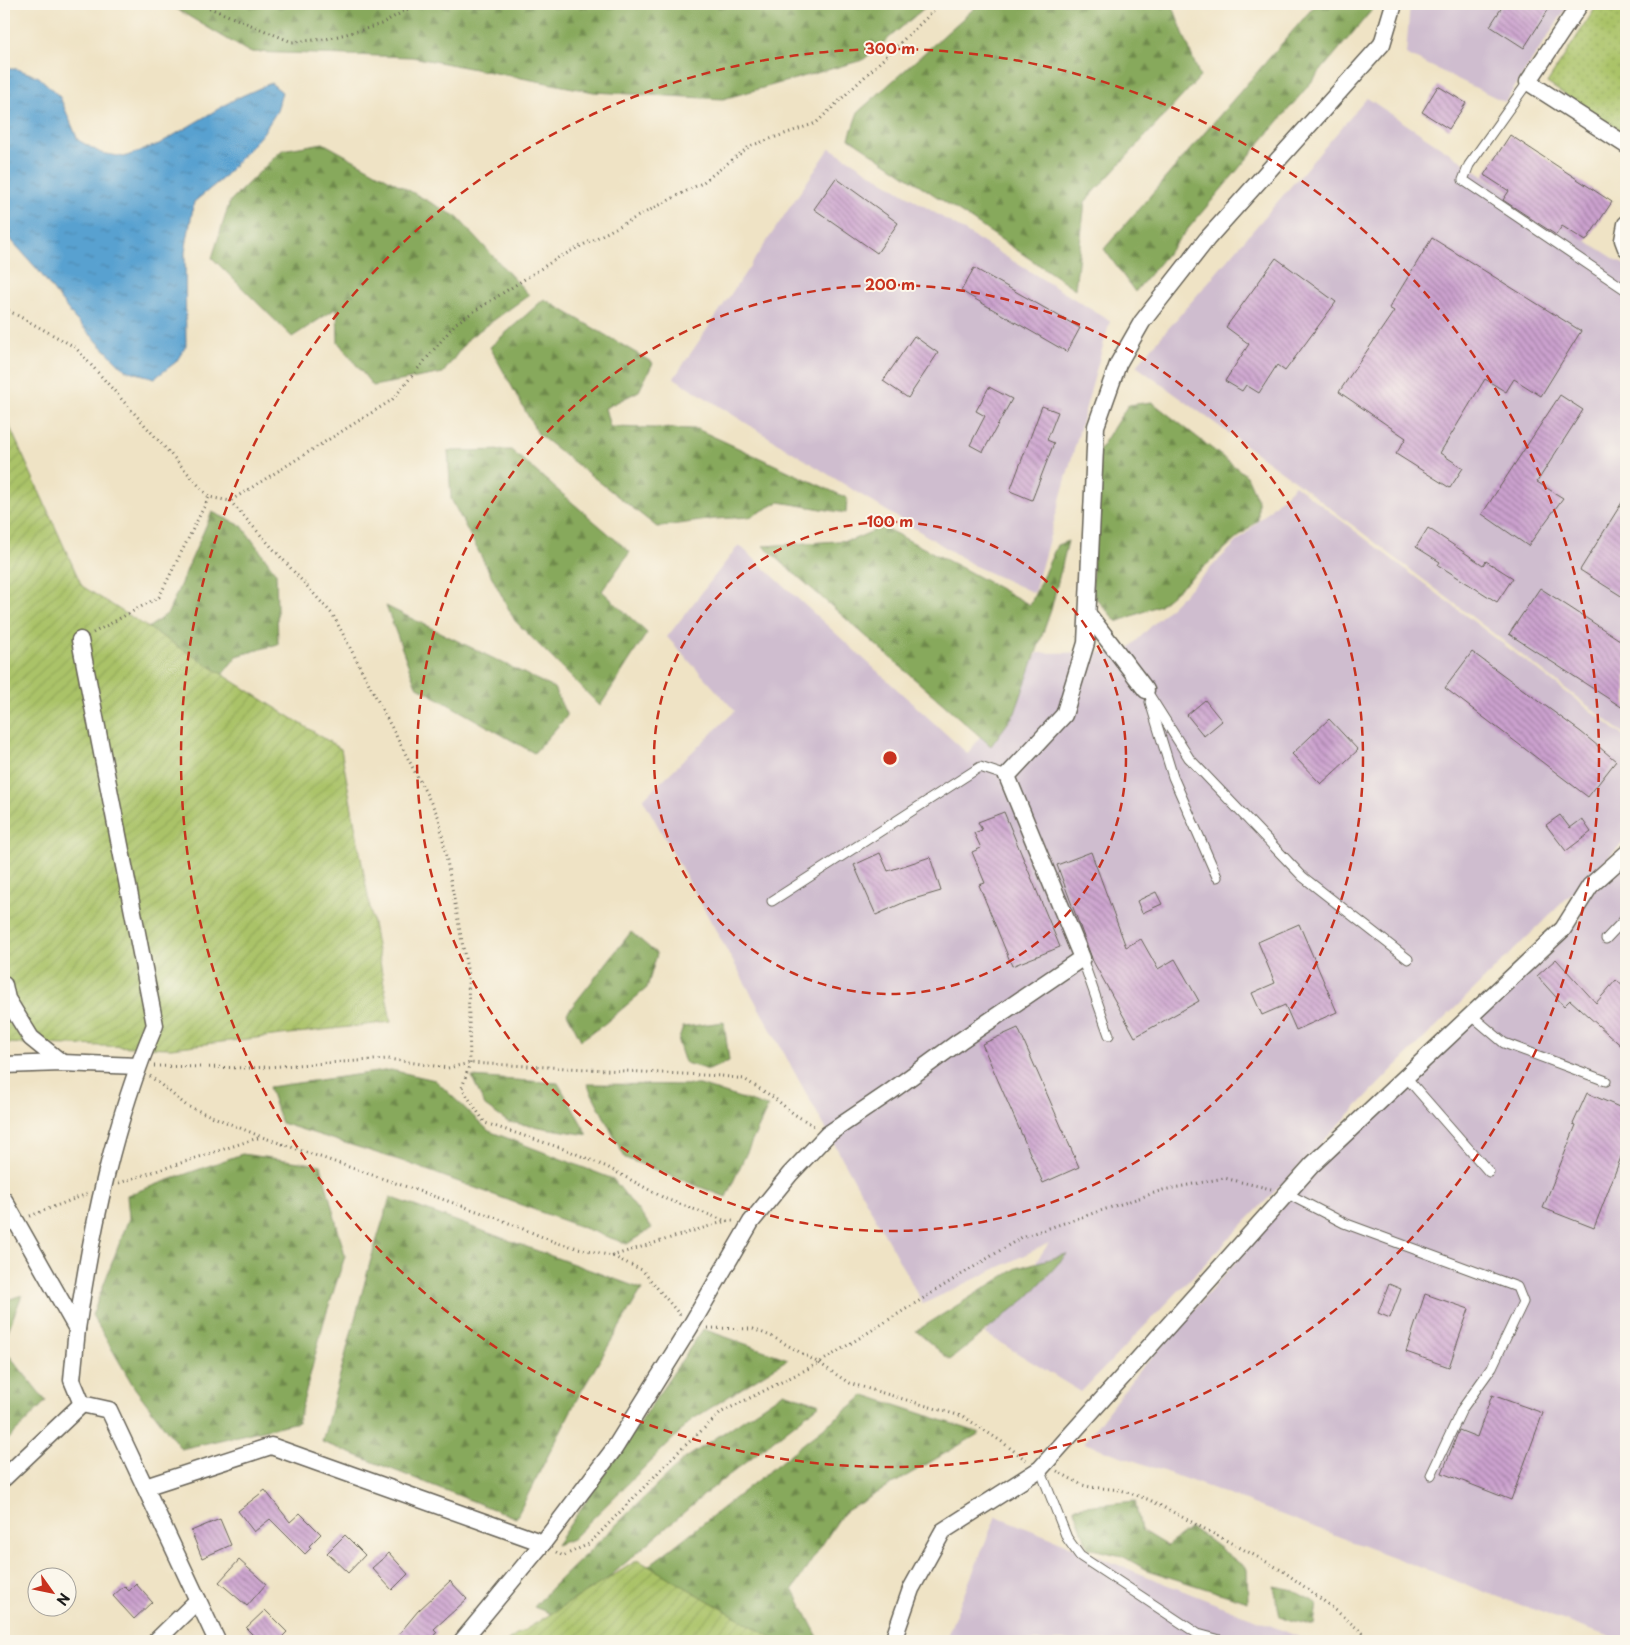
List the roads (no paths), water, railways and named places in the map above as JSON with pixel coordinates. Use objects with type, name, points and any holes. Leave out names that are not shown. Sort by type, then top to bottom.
[{"type":"street","points":[[462,1641],[543,1543],[614,1449],[690,1327],[751,1222],[790,1174],[828,1134],[1082,958],[1007,776],[1064,715],[1086,643],[1096,426],[1118,364],[1142,322],[1207,239],[1382,44],[1394,4]]},
{"type":"street","points":[[1580,4],[1528,82],[1626,146]]},
{"type":"street","points":[[1626,224],[1623,240],[1626,248]]},
{"type":"street","points":[[1088,614],[1146,690]]},
{"type":"street","points":[[80,640],[155,1025],[138,1066],[109,1162],[84,1278],[72,1380],[82,1404]]},
{"type":"street","points":[[893,1641],[911,1589],[943,1531],[1040,1469],[1312,1165],[1563,929],[1590,886],[1626,854]]},
{"type":"street","points":[[4,985],[7,998],[31,1038],[62,1063]]},
{"type":"street","points":[[4,1065],[62,1063],[138,1066]]},
{"type":"street","points":[[4,1200],[77,1329]]},
{"type":"street","points":[[4,1478],[82,1404]]},
{"type":"street","points":[[82,1404],[109,1410],[217,1641]]},
{"type":"street","points":[[145,1487],[271,1446],[543,1543]]},
{"type":"street","points":[[156,1641],[198,1600]]},
{"type":"lane","points":[[1528,82],[1469,165],[1463,180],[1626,290]]},
{"type":"lane","points":[[1146,690],[1173,777],[1217,877]]},
{"type":"lane","points":[[1146,690],[1189,758],[1303,877],[1408,959]]},
{"type":"lane","points":[[772,901],[980,767],[1007,776]]},
{"type":"lane","points":[[1606,939],[1626,918]]},
{"type":"lane","points":[[1082,958],[1109,1035]]},
{"type":"lane","points":[[1471,1015],[1504,1043],[1606,1081]]},
{"type":"lane","points":[[1406,1077],[1489,1172]]},
{"type":"lane","points":[[1286,1193],[1344,1223],[1517,1287],[1524,1302],[1492,1367],[1462,1409],[1431,1476]]},
{"type":"lane","points":[[1040,1469],[1067,1538],[1080,1556],[1198,1634],[1224,1641]]},
{"type":"water","points":[[4,69],[17,69],[39,77],[60,97],[78,140],[101,153],[124,157],[159,144],[235,99],[271,83],[282,92],[277,111],[263,133],[222,179],[194,202],[185,252],[186,346],[176,362],[155,378],[125,370],[75,319],[38,270],[4,232]]}]
